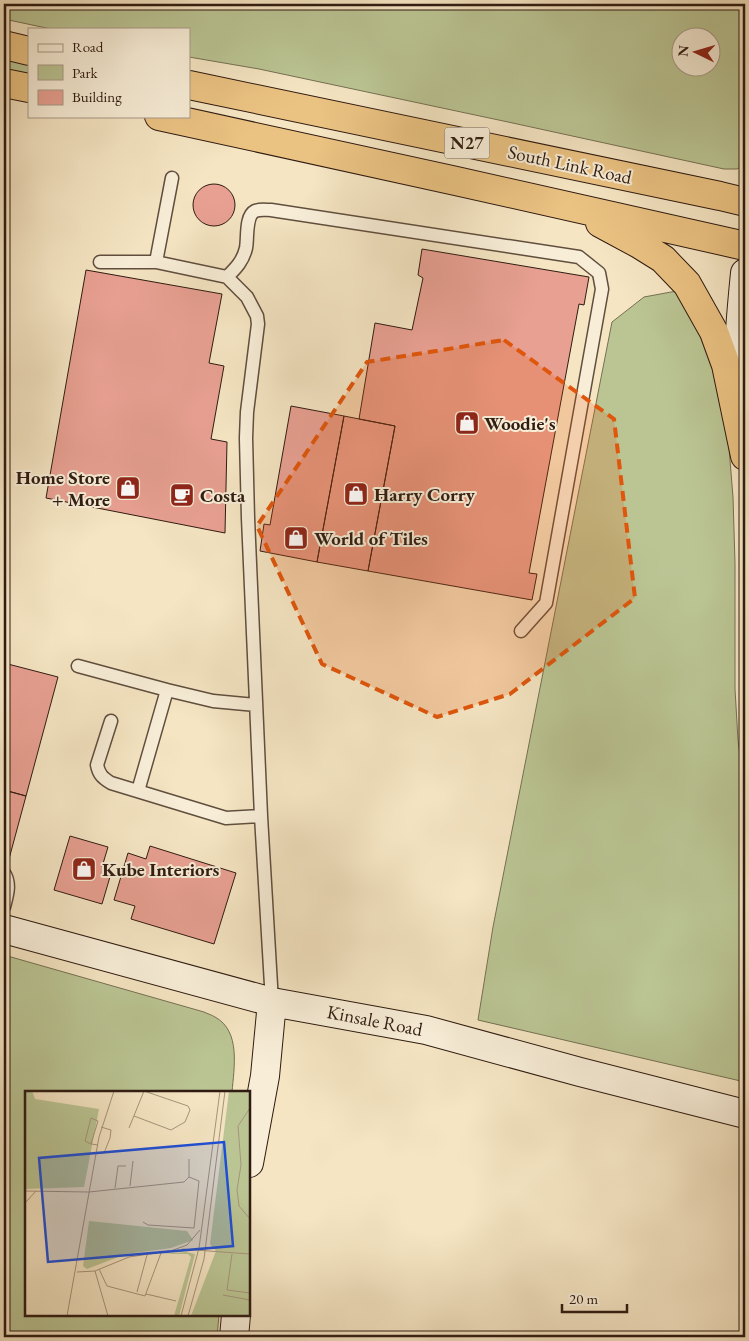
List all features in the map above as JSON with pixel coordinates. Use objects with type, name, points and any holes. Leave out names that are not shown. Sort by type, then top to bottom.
[{"type":"highway","points":[[4,45],[28,51]]},
{"type":"highway","points":[[4,83],[28,88]]},
{"type":"highway","name":"South Link Road","points":[[190,85],[745,202]]},
{"type":"highway","name":"N27","points":[[168,118],[745,246]]},
{"type":"highway","name":"N27","points":[[564,205],[639,244],[663,259],[687,284],[714,332],[726,365],[745,456]]},
{"type":"street","points":[[745,273],[738,365],[745,441]]},
{"type":"street","name":"Kinsale Road","points":[[4,929],[272,1002],[426,1030],[745,1114]]},
{"type":"street","points":[[250,1158],[265,1076],[272,1002]]},
{"type":"street","points":[[234,1337],[236,1316]]},
{"type":"lane","points":[[156,262],[172,178]]},
{"type":"lane","points":[[227,277],[240,264],[246,249],[249,217],[253,212],[265,210],[579,257],[599,273],[602,289],[546,603],[521,631]]},
{"type":"lane","points":[[100,262],[156,262],[227,277],[247,297],[257,316],[258,324],[246,438],[260,816],[272,1002]]},
{"type":"lane","points":[[78,666],[213,701],[256,705]]},
{"type":"lane","points":[[138,791],[167,690]]},
{"type":"lane","points":[[111,721],[98,765],[98,772],[103,778],[111,783],[226,818],[260,816]]},
{"type":"lane","points":[[4,872],[8,881],[8,890],[4,907]]},
{"type":"highlighted area","points":[[504,340],[614,419],[635,598],[510,694],[437,717],[322,664],[257,526],[367,362]]},
{"type":"green space","points":[[4,4],[745,4],[745,165],[737,169],[724,169],[259,69],[190,57],[190,28],[46,28],[4,19]]},
{"type":"green space","points":[[4,54],[28,59],[28,77],[4,71]]},
{"type":"green space","points":[[682,290],[707,342],[723,412],[729,448],[733,497],[735,689],[738,740],[745,786],[745,1082],[478,1020],[493,927],[612,322],[644,297]]},
{"type":"green space","points":[[4,955],[214,1016],[229,1031],[232,1041],[234,1051],[232,1091],[25,1091],[25,1316],[219,1316],[217,1337],[4,1337]]},
{"type":"building","points":[[214,184],[229,190],[235,205],[229,220],[214,226],[199,220],[193,205],[199,190]]},
{"type":"building","name":"Woodie's","points":[[422,249],[589,277],[584,305],[579,304],[529,573],[537,574],[532,600],[368,571],[395,426],[359,419],[375,323],[412,330],[423,278],[418,275]]},
{"type":"building","points":[[86,270],[222,294],[209,363],[224,366],[211,439],[227,442],[225,533],[46,498]]},
{"type":"building","points":[[291,406],[344,416],[317,562],[260,551],[264,524],[270,525]]},
{"type":"building","name":"Harry Corry","points":[[344,416],[395,426],[368,571],[317,562]]},
{"type":"building","points":[[4,663],[58,677],[26,796],[4,790]]},
{"type":"building","points":[[4,790],[26,796],[9,859],[4,858]]},
{"type":"building","name":"Kube Interiors","points":[[70,836],[108,847],[102,867],[112,870],[102,904],[54,890]]},
{"type":"building","points":[[150,846],[236,873],[214,944],[131,919],[135,906],[114,900],[128,853],[146,859]]},
{"type":"place","name":"Woodie's","points":[[467,423]]},
{"type":"place","name":"Home Store + More","points":[[128,488]]},
{"type":"place","name":"Harry Corry","points":[[356,494]]},
{"type":"place","name":"Costa","points":[[182,495]]},
{"type":"place","name":"World of Tiles","points":[[296,538]]},
{"type":"place","name":"Kube Interiors","points":[[84,869]]}]
